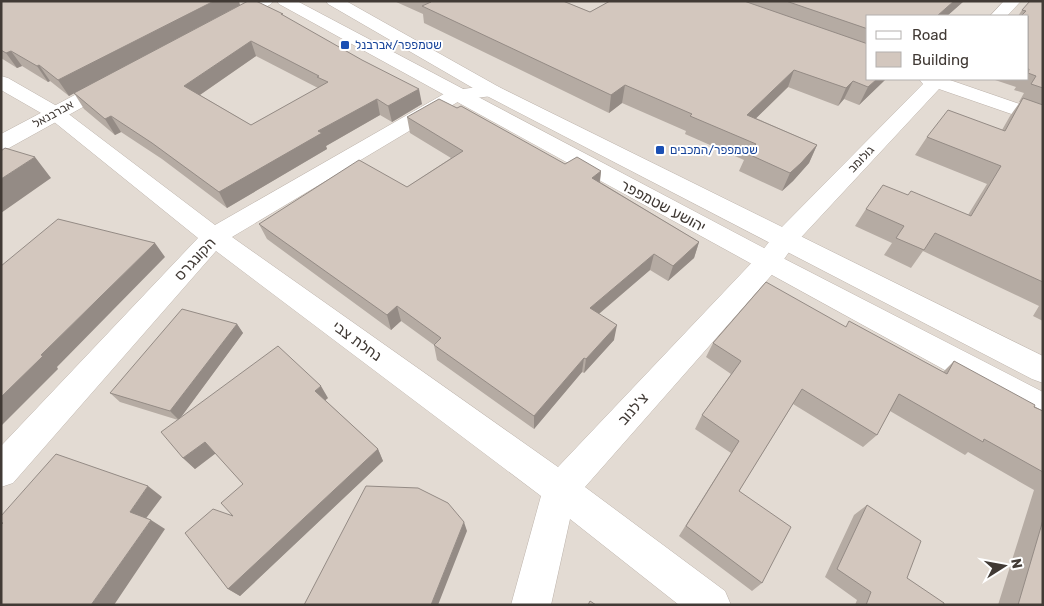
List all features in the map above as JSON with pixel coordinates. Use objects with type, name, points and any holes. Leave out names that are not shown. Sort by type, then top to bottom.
[{"type":"street","points":[[212,29],[265,1]]},
{"type":"street","name":"יהושע שטמפפר","points":[[285,1],[456,94],[776,250],[1043,370]]},
{"type":"street","name":"יהושע שטמפפר","points":[[334,1],[776,250],[1043,408]]},
{"type":"street","points":[[999,15],[1013,1]]},
{"type":"street","name":"אברבנאל","points":[[1,125],[48,102],[125,76]]},
{"type":"street","points":[[934,80],[1043,119]]},
{"type":"street","name":"גולומב","points":[[776,250],[934,80]]},
{"type":"street","name":"נחלת צבי","points":[[1,82],[48,102],[214,237],[560,489],[711,605]]},
{"type":"street","name":"הקונגרס","points":[[1,471],[214,237],[456,94],[492,91]]},
{"type":"street","name":"אברבנאל","points":[[1,143],[48,102]]},
{"type":"street","name":"צ'לנוב","points":[[531,605],[560,489],[776,250]]},
{"type":"shaded area","points":[[1,1],[1043,1],[1043,605],[1,605]]},
{"type":"building","points":[[1,1],[214,1],[58,80],[39,65],[37,66],[11,51],[6,53],[1,50]]},
{"type":"building","points":[[248,1],[256,1],[283,14],[281,14],[362,60],[419,89],[388,106],[377,99],[318,131],[322,133],[219,192],[152,143],[111,116],[105,119],[74,93]],"holes":[[[251,41],[319,76],[317,77],[328,82],[251,125],[184,86]]]},
{"type":"building","points":[[428,1],[563,1],[590,12],[610,1],[744,1],[866,43],[866,80],[876,80],[868,87],[853,81],[846,88],[794,70],[747,115],[817,145],[790,173],[746,153],[756,144],[690,116],[692,114],[625,85],[611,95],[422,6],[431,2]]},
{"type":"building","points":[[786,1],[954,1],[938,15],[866,15],[866,28]]},
{"type":"building","points":[[1030,1],[1043,1],[1043,88],[1031,84],[1036,76],[1029,73],[1029,15],[1022,15],[1026,11],[1022,10]]},
{"type":"building","points":[[1023,98],[1043,105],[1043,282],[935,233],[924,250],[896,238],[904,226],[866,209],[883,185],[908,195],[911,191],[971,216],[1001,166],[927,137],[948,110],[1005,131]]},
{"type":"building","points":[[439,99],[457,108],[461,106],[565,164],[577,157],[601,171],[592,178],[699,242],[673,266],[654,254],[590,308],[617,325],[586,359],[584,358],[534,416],[434,345],[441,338],[397,306],[387,315],[259,224],[359,160],[407,187],[463,151],[407,117]]},
{"type":"building","points":[[5,148],[35,157],[1,179],[1,151]]},
{"type":"building","points":[[58,219],[155,243],[1,397],[1,266]]},
{"type":"building","points":[[766,282],[846,327],[849,321],[947,374],[954,361],[1035,405],[1034,407],[1043,411],[1043,472],[984,439],[983,442],[899,394],[877,435],[802,389],[739,491],[791,527],[762,583],[686,526],[739,441],[702,415],[741,361],[713,343]]},
{"type":"building","points":[[182,309],[237,324],[170,411],[110,393]]},
{"type":"building","points":[[278,346],[321,386],[315,391],[378,449],[228,589],[185,533],[213,509],[233,516],[221,503],[243,484],[205,442],[183,458],[161,432]]},
{"type":"building","points":[[56,454],[148,486],[130,512],[151,520],[91,605],[1,605],[1,525],[3,523],[1,522],[1,516]]},
{"type":"building","points":[[366,486],[418,488],[448,503],[464,522],[431,605],[304,605]]},
{"type":"building","points":[[867,505],[921,541],[907,578],[944,603],[944,605],[866,605],[871,592],[837,569]]},
{"type":"building","points":[[1043,520],[1043,605],[1018,605]]},
{"type":"building","points":[[590,601],[596,605],[588,605]]},
{"type":"place","name":"שטמפפר/אברבנל","points":[[345,45]]},
{"type":"place","name":"שטמפפר/המכבים","points":[[660,150]]}]
